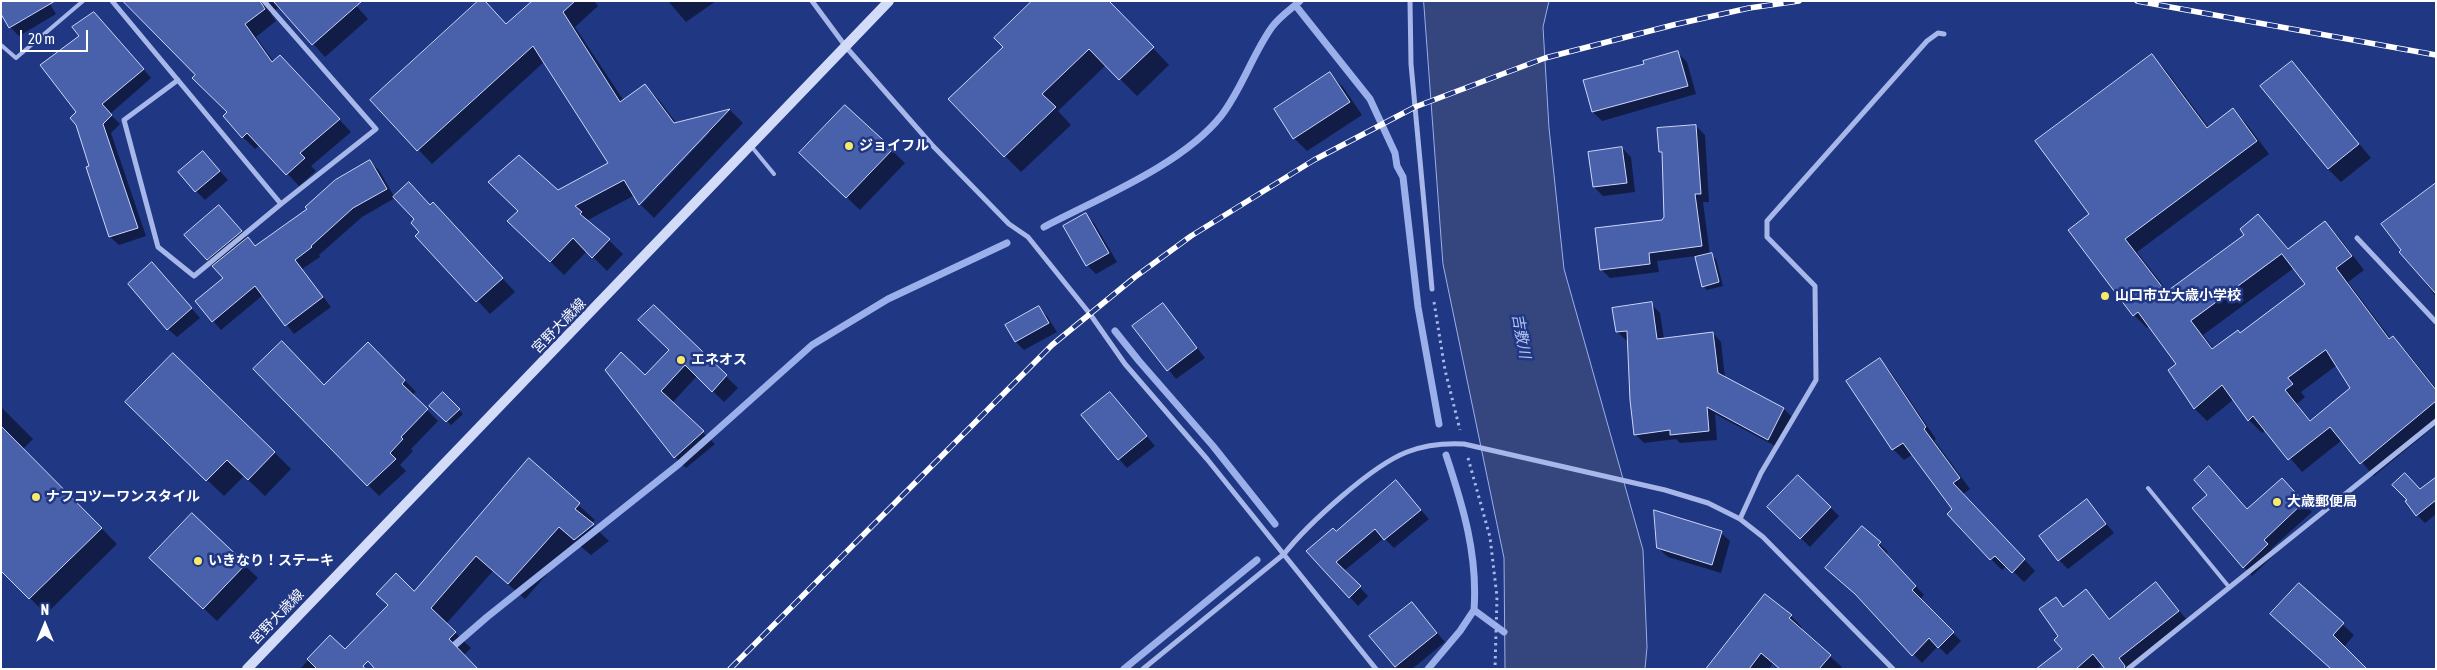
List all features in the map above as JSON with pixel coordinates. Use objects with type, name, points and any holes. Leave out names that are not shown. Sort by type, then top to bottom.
[{"type":"main road","name":"宮野大歳線","points":[[247,669],[752,146],[889,1]]},
{"type":"street","points":[[112,1],[281,204]]},
{"type":"street","points":[[178,80],[124,120],[158,247],[194,276],[376,129],[264,1]]},
{"type":"street","points":[[812,1],[846,47],[932,145],[1009,224],[1028,237],[1090,314],[1125,364],[1207,460],[1376,669]]},
{"type":"street","points":[[1410,1],[1411,64],[1432,289]]},
{"type":"street","points":[[1740,519],[1761,473],[1816,380],[1815,286],[1767,237],[1767,221],[1927,40],[1938,33],[1944,34]]},
{"type":"street","points":[[2357,238],[2436,322]]},
{"type":"street","points":[[2128,669],[2436,421]]},
{"type":"street","points":[[1143,669],[1284,554],[1299,536],[1385,462],[1408,452],[1445,443],[1464,444],[1638,484],[1708,503],[1740,519],[1763,538],[1893,669]]},
{"type":"lane","points":[[1,45],[16,58],[83,1]]},
{"type":"lane","points":[[752,146],[774,174]]},
{"type":"lane","points":[[2148,488],[2229,587]]},
{"type":"path","points":[[1432,289],[1445,370],[1490,537],[1497,597],[1495,669]]},
{"type":"water","name":"吉敷川","points":[[1424,1],[1549,1],[1543,27],[1549,128],[1564,269],[1643,550],[1647,647],[1645,669],[1505,669],[1504,558],[1443,264]]},
{"type":"building","points":[[1,1],[55,1],[9,28],[1,14]]},
{"type":"building","points":[[123,1],[260,1],[265,9],[245,24],[272,62],[280,55],[340,119],[300,153],[305,158],[286,175],[247,133],[242,138],[223,116],[227,112],[192,78],[195,75]]},
{"type":"building","points":[[270,1],[362,1],[312,45],[274,2]]},
{"type":"building","points":[[478,1],[485,1],[506,24],[532,1],[575,1],[563,12],[620,102],[645,84],[674,123],[730,109],[639,205],[624,180],[575,206],[582,212],[580,214],[610,239],[592,258],[573,238],[550,262],[507,221],[518,211],[488,182],[519,155],[558,190],[608,163],[533,46],[417,151],[370,100]]},
{"type":"building","points":[[1032,1],[1109,1],[1154,47],[1119,80],[1089,49],[1042,94],[1056,107],[1004,157],[948,99],[1003,47],[994,38]]},
{"type":"building","points":[[94,12],[144,69],[102,104],[112,115],[103,124],[138,228],[109,237],[86,167],[89,166],[76,125],[70,118],[76,112],[40,65],[79,36],[72,27]]},
{"type":"building","points":[[1678,51],[1688,86],[1592,112],[1583,80],[1644,64],[1643,61]]},
{"type":"building","points":[[2152,54],[2207,128],[2233,108],[2257,141],[2125,239],[2166,292],[2244,235],[2240,229],[2258,214],[2288,249],[2325,221],[2352,256],[2336,268],[2389,339],[2393,336],[2436,390],[2436,401],[2360,464],[2330,427],[2288,460],[2253,416],[2248,421],[2222,385],[2194,409],[2168,370],[2176,364],[2138,312],[2133,316],[2068,230],[2089,214],[2035,141]],"holes":[[[2282,254],[2305,284],[2240,333],[2238,330],[2212,349],[2191,321]],[[2326,350],[2350,388],[2310,421],[2285,390],[2293,384],[2288,378]]]},
{"type":"building","points":[[2292,61],[2359,144],[2328,169],[2260,86]]},
{"type":"building","points":[[1330,72],[1350,102],[1293,139],[1274,109]]},
{"type":"building","points":[[845,105],[893,149],[846,198],[799,153]]},
{"type":"building","points":[[1696,125],[1701,194],[1695,194],[1702,246],[1649,253],[1650,264],[1600,270],[1595,228],[1662,220],[1664,217],[1662,152],[1659,152],[1657,128]]},
{"type":"building","points":[[1622,147],[1627,183],[1593,187],[1588,152]]},
{"type":"building","points":[[203,151],[220,171],[195,192],[178,172]]},
{"type":"building","points":[[370,160],[387,189],[353,208],[312,247],[295,260],[323,297],[285,326],[255,286],[212,322],[195,301],[223,278],[212,266],[248,237],[255,246],[307,209],[305,207],[335,180]]},
{"type":"building","points":[[409,182],[430,205],[433,202],[503,278],[476,302],[415,236],[419,232],[411,223],[414,219],[393,197]]},
{"type":"building","points":[[2436,183],[2436,294],[2399,252],[2401,250],[2381,224]]},
{"type":"building","points":[[219,205],[242,231],[207,260],[184,235]]},
{"type":"building","points":[[1086,213],[1109,253],[1086,266],[1063,226]]},
{"type":"building","points":[[1712,253],[1719,282],[1702,287],[1695,257]]},
{"type":"building","points":[[152,262],[192,308],[167,330],[128,284]]},
{"type":"building","points":[[1652,302],[1657,339],[1713,332],[1718,373],[1784,408],[1768,440],[1707,407],[1709,431],[1670,435],[1670,430],[1634,435],[1630,400],[1627,331],[1616,332],[1612,308]]},
{"type":"building","points":[[1163,303],[1197,348],[1167,371],[1132,326]]},
{"type":"building","points":[[654,305],[727,375],[712,392],[685,365],[661,391],[704,431],[674,458],[605,370],[621,352],[645,375],[669,350],[638,320]]},
{"type":"building","points":[[1039,306],[1049,323],[1015,342],[1005,325]]},
{"type":"building","points":[[282,341],[324,385],[368,342],[405,380],[402,384],[428,409],[401,437],[403,439],[390,453],[396,459],[367,486],[253,369]]},
{"type":"building","points":[[173,353],[275,452],[248,480],[227,460],[206,481],[125,402]]},
{"type":"building","points":[[1880,358],[1926,427],[1924,429],[1960,478],[1953,483],[2025,559],[2012,573],[1995,556],[1990,560],[1947,514],[1952,509],[1903,443],[1892,450],[1846,381]]},
{"type":"building","points":[[443,392],[460,409],[446,422],[429,406]]},
{"type":"building","points":[[1110,392],[1147,436],[1118,460],[1081,415]]},
{"type":"building","name":"ナフコツーワンスタイル","points":[[1,426],[102,528],[29,599],[1,571]]},
{"type":"building","points":[[529,458],[580,503],[575,509],[594,524],[574,540],[559,527],[508,584],[476,556],[431,608],[456,632],[449,639],[478,669],[375,669],[368,661],[363,666],[365,669],[317,669],[307,659],[330,635],[345,649],[388,605],[376,594],[396,573],[414,591]]},
{"type":"building","points":[[2209,466],[2247,509],[2282,478],[2304,502],[2264,540],[2268,544],[2243,568],[2192,508],[2207,495],[2194,480]]},
{"type":"building","points":[[2405,473],[2420,489],[2436,477],[2436,500],[2416,516],[2405,501],[2407,500],[2392,485]]},
{"type":"building","points":[[1798,475],[1831,507],[1800,539],[1767,507]]},
{"type":"building","points":[[1396,480],[1421,510],[1384,540],[1375,529],[1336,562],[1361,586],[1349,598],[1306,551],[1333,528],[1336,531]]},
{"type":"building","points":[[2087,499],[2106,524],[2058,561],[2039,536]]},
{"type":"building","points":[[1654,510],[1722,531],[1712,565],[1657,548]]},
{"type":"building","name":"いきなり！ステーキ","points":[[192,513],[246,564],[203,609],[149,558]]},
{"type":"building","points":[[1862,526],[1881,542],[1878,545],[1916,586],[1912,590],[1954,632],[1938,648],[1929,638],[1912,656],[1855,594],[1825,568]]},
{"type":"building","points":[[2156,582],[2179,611],[2119,658],[2125,666],[2124,669],[2105,669],[2093,654],[2076,669],[2036,669],[2062,649],[2054,640],[2058,636],[2039,609],[2056,597],[2063,607],[2086,589],[2109,619]]},
{"type":"building","points":[[2299,583],[2344,623],[2333,635],[2367,669],[2331,669],[2270,614]]},
{"type":"building","points":[[1765,594],[1792,615],[1789,618],[1831,655],[1819,669],[1780,669],[1761,653],[1749,669],[1706,669]]},
{"type":"building","points":[[1412,602],[1437,633],[1395,667],[1369,636]]},
{"type":"waterway","points":[[1044,227],[1138,179],[1185,150],[1204,134],[1228,106],[1272,27],[1300,1]]},
{"type":"waterway","points":[[1296,6],[1370,99],[1395,153],[1397,166],[1403,177],[1418,307],[1439,424]]},
{"type":"waterway","points":[[449,650],[487,617],[679,464],[812,345],[888,299],[1007,243]]},
{"type":"waterway","points":[[1115,331],[1213,446],[1275,524]]},
{"type":"waterway","points":[[1446,455],[1468,531],[1474,570],[1474,610],[1504,632]]},
{"type":"waterway","points":[[1124,669],[1257,560]]},
{"type":"waterway","points":[[1428,669],[1460,631],[1474,610]]},
{"type":"railway","points":[[730,669],[1052,345],[1135,277],[1191,236],[1314,160],[1415,107],[1545,58],[1673,25],[1749,8],[1799,1]]},
{"type":"railway","points":[[2137,1],[2436,55]]},
{"type":"place","name":"ジョイフル","points":[[849,146]]},
{"type":"place","name":"山口市立大歳小学校","points":[[2105,296]]},
{"type":"place","name":"エネオス","points":[[681,360]]},
{"type":"place","name":"ナフコツーワンスタイル","points":[[36,497]]},
{"type":"place","name":"大歳郵便局","points":[[2277,502]]},
{"type":"place","name":"いきなり！ステーキ","points":[[198,561]]}]
